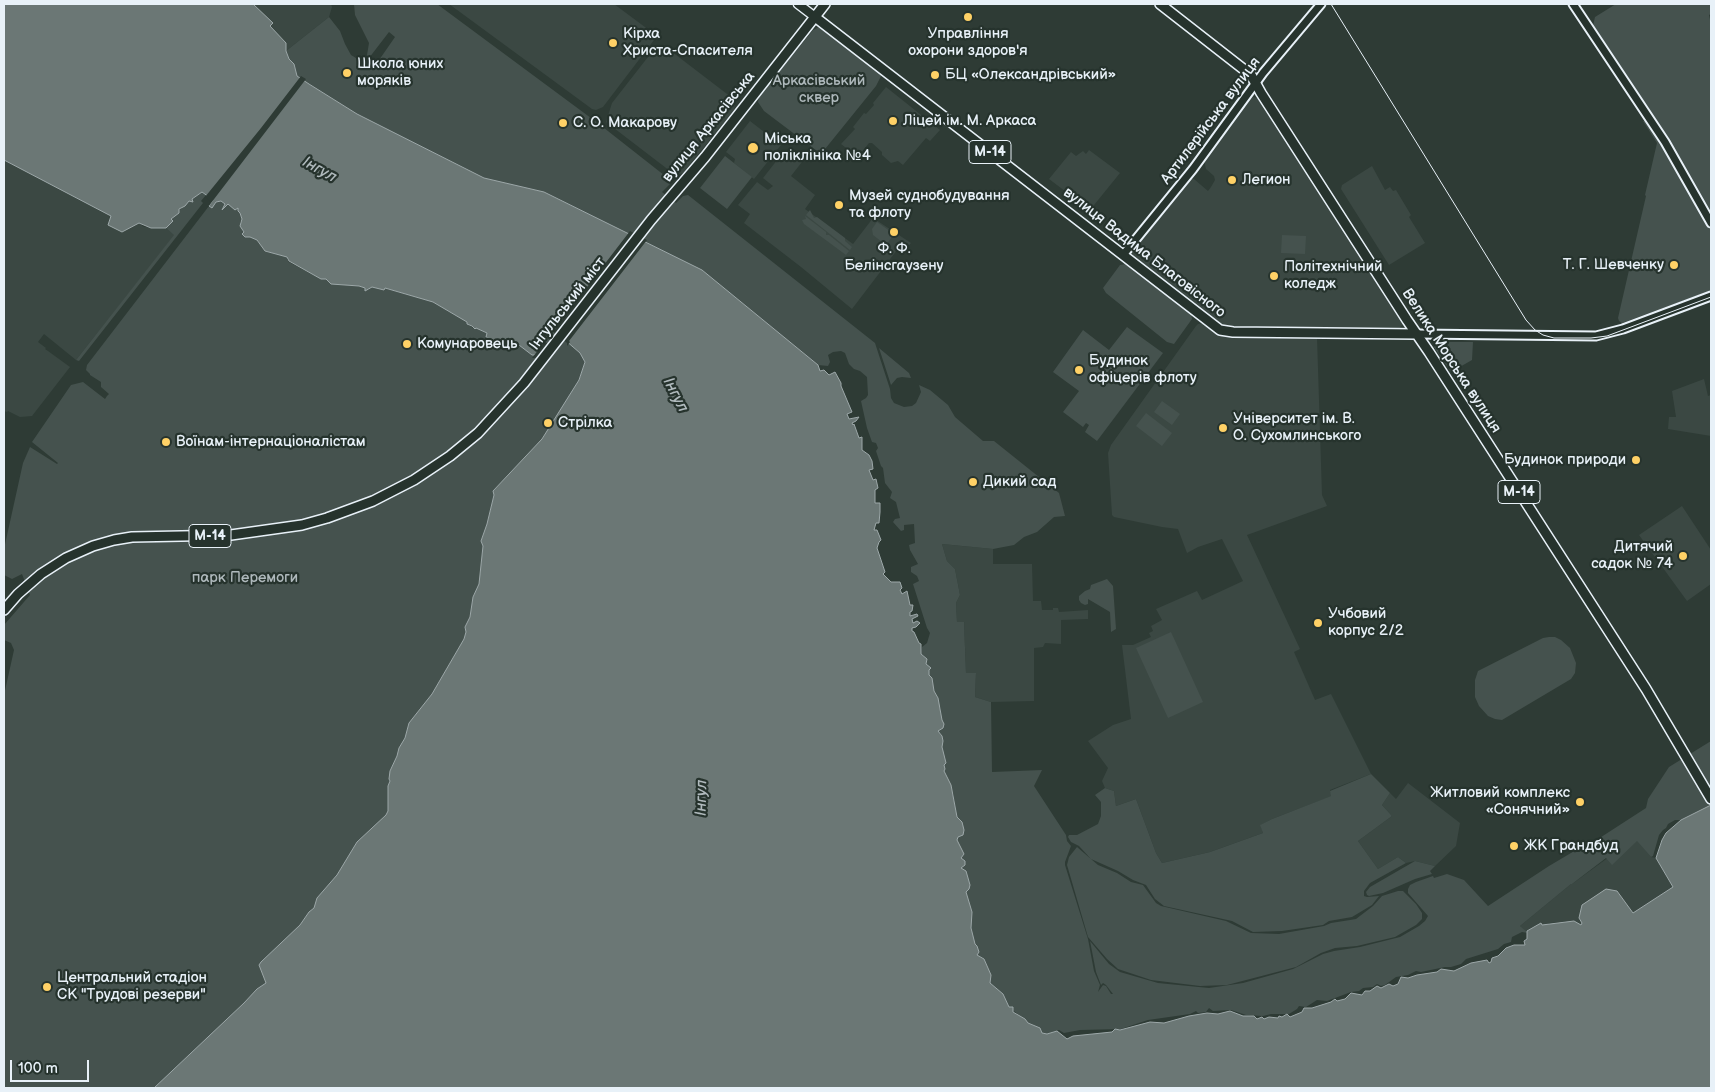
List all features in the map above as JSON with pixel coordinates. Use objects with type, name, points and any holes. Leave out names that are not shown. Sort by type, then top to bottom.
[{"type":"highway","name":"вулиця Аркасівська","points":[[670,198],[705,157],[825,4]]},
{"type":"highway","name":"Велика Морська вулиця","points":[[1160,4],[1251,75],[1674,734],[1711,799]]},
{"type":"highway","name":"вулиця Вадима Благовісного","points":[[815,17],[1216,327],[1225,332],[1417,334]]},
{"type":"highway","name":"Інгульський міст","points":[[4,610],[13,598],[32,580],[53,566],[84,550],[104,543],[138,537],[237,534],[302,525],[349,511],[414,480],[464,445],[504,407],[670,198]]},
{"type":"main road","name":"вулиця Вадима Благовісного","points":[[798,4],[815,17]]},
{"type":"street","name":"Артилерійська вулиця","points":[[1123,255],[1193,169],[1256,83],[1321,4]]},
{"type":"street","points":[[1573,4],[1665,142],[1711,223]]},
{"type":"street","name":"вулиця Вадима Благовісного","points":[[1417,334],[1596,336],[1623,329],[1711,296]]},
{"type":"shaded area","points":[[253,4],[331,4],[332,7],[329,17],[286,51],[286,43],[270,26],[272,23]]},
{"type":"shaded area","points":[[449,4],[614,4],[655,36],[654,40],[603,107],[596,110],[592,109]]},
{"type":"shaded area","points":[[663,45],[731,97],[735,105],[734,110],[683,173],[680,174],[670,171],[606,122],[612,103],[655,48]]},
{"type":"shaded area","name":"Ліцей ім. М. Аркаса","points":[[886,87],[940,130],[930,141],[926,138],[903,165],[898,161],[891,163],[872,143],[869,143],[858,157],[841,144],[855,129],[853,127],[864,113],[866,114],[874,105],[873,103]]},
{"type":"shaded area","points":[[1253,97],[1260,99],[1401,318],[1403,324],[1399,329],[1224,327],[1133,257],[1132,250],[1190,179],[1194,179],[1208,191],[1211,187],[1215,180],[1214,176],[1206,169],[1204,160],[1246,102]]},
{"type":"shaded area","name":"Міська поліклініка №4","points":[[750,121],[781,145],[754,179],[734,163],[735,159],[726,152]]},
{"type":"shaded area","points":[[785,150],[802,162],[791,176],[815,195],[805,209],[853,244],[873,218],[911,243],[906,249],[900,246],[852,309],[744,223],[750,214],[738,205],[757,182],[768,190],[773,186],[763,178]]},
{"type":"shaded area","points":[[1089,150],[1120,173],[1090,210],[1049,179],[1071,152],[1076,156],[1083,151],[1086,154]]},
{"type":"shaded area","points":[[4,160],[112,216],[139,223],[144,227],[166,228],[175,235],[76,360],[44,334],[38,342],[70,367],[32,416],[20,417],[4,411]]},
{"type":"shaded area","points":[[1372,166],[1385,190],[1390,187],[1393,191],[1396,190],[1411,215],[1409,217],[1425,243],[1389,265],[1341,189],[1342,185]]},
{"type":"shaded area","points":[[1204,323],[1225,336],[1317,337],[1322,495],[1327,506],[1247,535],[1300,649],[1294,652],[1315,700],[1331,694],[1371,774],[1330,790],[1332,796],[1261,825],[1263,833],[1210,852],[1162,863],[1156,853],[1136,799],[1116,806],[1114,791],[1105,788],[1102,781],[1108,768],[1088,741],[1113,725],[1131,719],[1122,645],[1133,645],[1151,637],[1149,633],[1153,631],[1151,626],[1162,620],[1156,609],[1197,591],[1202,600],[1243,581],[1222,539],[1187,553],[1178,529],[1114,517],[1112,515],[1108,453],[1111,445],[1196,326]]},
{"type":"shaded area","points":[[1704,379],[1708,396],[1711,395],[1711,436],[1668,429],[1669,417],[1676,417],[1672,391]]},
{"type":"shaded area","name":"Дитячий садок № 74","points":[[1682,506],[1711,550],[1711,584],[1687,601],[1639,535]]},
{"type":"shaded area","points":[[942,544],[993,549],[993,564],[1032,564],[1033,601],[1041,601],[1042,610],[1058,608],[1059,612],[1088,610],[1088,619],[1061,620],[1061,644],[1045,643],[1043,647],[1034,648],[1034,701],[991,702],[975,697],[976,673],[966,673],[964,622],[957,622],[956,603],[960,595],[955,569],[947,561]]},
{"type":"shaded area","points":[[1408,783],[1460,823],[1456,846],[1435,866],[1415,861],[1406,863],[1398,857],[1378,869],[1358,841],[1392,816],[1382,805],[1390,793],[1396,799]]},
{"type":"shaded area","points":[[1635,838],[1651,857],[1656,858],[1673,887],[1633,913],[1617,891],[1582,905],[1581,925],[1574,921],[1550,923],[1525,932],[1520,926],[1571,884]]},
{"type":"green space","points":[[354,4],[437,4],[599,124],[669,179],[670,184],[662,192],[676,203],[683,196],[688,195],[875,343],[894,403],[904,407],[912,406],[916,403],[921,392],[919,385],[930,390],[948,405],[955,417],[983,441],[994,441],[1059,493],[1065,516],[1054,517],[1037,532],[1024,537],[1014,545],[993,549],[942,544],[947,561],[955,569],[960,595],[956,603],[957,622],[964,622],[966,673],[976,673],[975,697],[991,702],[992,772],[1042,770],[1034,786],[1066,835],[1067,841],[1071,846],[1065,865],[1088,939],[1094,971],[1100,985],[1098,992],[1103,985],[1113,994],[1106,985],[1103,983],[1101,985],[1096,972],[1090,941],[1109,964],[1120,972],[1158,983],[1209,988],[1243,983],[1293,969],[1323,954],[1400,937],[1419,926],[1428,916],[1408,893],[1410,885],[1433,876],[1434,878],[1447,874],[1464,880],[1488,906],[1549,866],[1576,850],[1578,852],[1646,808],[1648,799],[1669,767],[1711,741],[1711,805],[1681,820],[1675,820],[1668,824],[1659,835],[1653,856],[1651,857],[1637,841],[1612,865],[1606,858],[1520,926],[1528,933],[1522,932],[1512,937],[1511,942],[1504,944],[1498,949],[1466,959],[1461,964],[1421,972],[1416,971],[1408,975],[1396,977],[1385,985],[1377,984],[1373,987],[1363,988],[1327,1001],[1317,1000],[1306,1007],[1299,1006],[1289,1014],[1246,1015],[1231,1010],[1213,1011],[1209,1008],[1206,1012],[1198,1013],[1196,1011],[1190,1014],[1148,1020],[1121,1029],[1080,1030],[1064,1033],[1059,1030],[1047,1034],[1042,1033],[1040,1028],[1033,1027],[1009,1007],[1003,994],[990,983],[991,975],[984,959],[977,955],[971,928],[972,912],[966,892],[970,885],[966,872],[961,868],[962,856],[957,840],[962,822],[957,817],[953,793],[944,771],[943,743],[941,734],[938,731],[942,721],[938,698],[934,691],[925,657],[921,654],[922,647],[927,643],[930,633],[913,584],[919,581],[917,576],[911,572],[911,567],[918,564],[909,545],[915,543],[914,524],[904,525],[904,530],[901,531],[893,522],[895,519],[900,518],[896,502],[890,498],[892,492],[885,483],[883,468],[876,451],[878,448],[876,443],[872,442],[861,401],[868,395],[867,377],[849,364],[845,353],[841,351],[828,355],[830,362],[828,366],[818,365],[702,270],[544,192],[484,178],[357,114],[297,76],[294,64],[289,59],[286,51],[329,17],[340,31],[351,55],[371,67],[377,63],[395,37],[389,32],[369,58],[367,55],[369,43],[355,15]]},
{"type":"green space","points":[[1616,4],[1711,4],[1711,14],[1709,15],[1711,24],[1711,215],[1670,142],[1593,26],[1595,17]]},
{"type":"green space","name":"Аркасівський сквер","points":[[819,27],[882,74],[876,86],[821,154],[764,111],[758,102],[759,97],[813,30]]},
{"type":"green space","points":[[1643,121],[1646,121],[1663,146],[1711,231],[1711,285],[1710,291],[1622,323],[1618,318],[1657,143]]},
{"type":"green space","points":[[725,156],[752,177],[727,209],[700,188]]},
{"type":"green space","points":[[202,192],[206,195],[201,201],[203,203],[79,361],[76,360],[174,235],[166,228],[173,221],[171,219],[189,200],[193,202],[192,199]]},
{"type":"green space","name":"парк Перемоги","points":[[221,201],[225,203],[223,208],[228,204],[238,208],[242,219],[240,223],[245,237],[257,240],[265,251],[288,257],[289,262],[321,279],[326,279],[331,283],[340,285],[359,286],[368,290],[372,287],[383,290],[384,288],[433,302],[468,322],[467,324],[475,329],[487,333],[486,337],[501,342],[515,342],[532,355],[550,327],[580,353],[584,359],[584,365],[579,380],[542,439],[493,491],[494,495],[481,541],[483,546],[479,584],[473,597],[470,617],[465,627],[464,639],[432,694],[409,723],[405,738],[390,771],[388,811],[386,815],[357,842],[337,875],[317,898],[314,908],[300,925],[259,965],[266,983],[257,989],[154,1088],[4,1088],[4,695],[14,650],[11,643],[4,640],[4,625],[30,595],[22,574],[12,579],[4,575],[4,549],[23,463],[30,447],[58,463],[32,442],[71,385],[83,382],[105,399],[109,394],[101,387],[101,382],[86,370],[87,365],[209,206],[212,208],[216,202]]},
{"type":"green space","points":[[810,210],[814,218],[817,217],[845,238],[845,241],[852,247],[850,250],[806,215]]},
{"type":"green space","points":[[805,216],[826,232],[826,235],[829,235],[849,251],[846,255],[804,224],[802,220],[806,219]]},
{"type":"green space","points":[[877,222],[894,234],[886,245],[873,235],[872,229]]},
{"type":"green space","points":[[1282,235],[1306,236],[1305,254],[1281,253]]},
{"type":"green space","points":[[1126,264],[1191,313],[1192,319],[1174,344],[1167,342],[1106,293],[1103,288],[1120,265]]},
{"type":"green space","points":[[1127,327],[1163,353],[1097,441],[1085,432],[1089,425],[1086,423],[1083,427],[1063,412],[1079,391],[1053,372],[1083,330],[1109,350]]},
{"type":"green space","points":[[1440,342],[1473,342],[1472,360],[1451,372],[1434,347]]},
{"type":"green space","points":[[879,348],[909,373],[911,378],[897,378],[891,385]]},
{"type":"green space","points":[[1162,401],[1180,414],[1172,425],[1154,412]]},
{"type":"green space","points":[[1146,413],[1172,433],[1162,446],[1136,426]]},
{"type":"green space","points":[[1107,579],[1113,586],[1116,629],[1111,632],[1110,612],[1088,599],[1088,604],[1085,605],[1079,600],[1079,596],[1090,589],[1091,585]]},
{"type":"green space","points":[[1171,632],[1203,702],[1168,718],[1136,648]]},
{"type":"green space","points":[[1549,637],[1561,640],[1570,648],[1576,663],[1575,673],[1571,679],[1502,720],[1488,716],[1479,706],[1475,697],[1475,680],[1478,671],[1543,638]]},
{"type":"green space","points":[[1371,774],[1390,793],[1382,805],[1392,816],[1358,841],[1378,869],[1398,857],[1406,863],[1370,883],[1364,891],[1364,896],[1379,896],[1372,905],[1352,917],[1329,921],[1323,925],[1282,931],[1253,932],[1232,921],[1164,906],[1155,899],[1146,885],[1091,859],[1079,846],[1071,842],[1068,837],[1069,835],[1077,835],[1098,824],[1101,816],[1101,802],[1095,795],[1105,788],[1114,791],[1116,806],[1136,799],[1156,853],[1162,863],[1210,852],[1263,833],[1260,825],[1331,796],[1330,791]]},
{"type":"green space","points":[[1077,847],[1098,865],[1117,873],[1131,882],[1143,885],[1156,903],[1161,906],[1226,921],[1251,933],[1279,934],[1356,919],[1373,906],[1382,896],[1398,891],[1403,891],[1416,904],[1422,913],[1422,919],[1416,925],[1395,937],[1357,946],[1335,948],[1321,953],[1296,967],[1227,985],[1200,986],[1151,980],[1118,969],[1088,937],[1067,865],[1069,857]]},
{"type":"green space","points":[[1415,861],[1435,866],[1430,871],[1432,874],[1383,893],[1367,895],[1366,892],[1370,887]]},
{"type":"water","name":"Інгул","points":[[4,4],[253,4],[273,23],[270,26],[286,43],[286,51],[289,59],[294,64],[297,76],[309,84],[357,114],[484,178],[544,192],[702,270],[818,365],[820,371],[824,370],[829,375],[835,372],[852,412],[847,414],[849,419],[859,417],[852,423],[859,438],[862,437],[862,450],[869,455],[872,461],[873,469],[869,470],[873,480],[876,479],[878,488],[875,490],[875,503],[880,503],[879,523],[876,523],[874,530],[877,530],[881,540],[877,548],[885,572],[883,574],[891,582],[900,582],[902,594],[907,591],[910,605],[913,605],[910,616],[917,614],[918,616],[912,619],[913,623],[917,621],[920,623],[912,628],[912,631],[921,644],[921,654],[927,659],[926,664],[931,668],[929,675],[932,678],[944,724],[943,728],[938,731],[943,741],[942,747],[946,763],[944,771],[951,785],[957,817],[962,822],[964,830],[963,835],[958,837],[957,840],[964,854],[961,858],[965,861],[965,865],[961,868],[966,871],[970,885],[966,892],[972,912],[971,928],[979,952],[977,955],[984,959],[991,975],[990,983],[1003,994],[1009,1007],[1013,1007],[1013,1012],[1028,1023],[1040,1028],[1042,1033],[1047,1034],[1057,1031],[1067,1039],[1073,1036],[1112,1032],[1115,1029],[1120,1030],[1150,1022],[1164,1023],[1189,1016],[1207,1013],[1218,1014],[1230,1011],[1243,1016],[1254,1016],[1257,1019],[1262,1017],[1264,1019],[1269,1017],[1278,1018],[1287,1014],[1290,1017],[1302,1012],[1304,1008],[1312,1008],[1335,999],[1337,1001],[1345,999],[1351,993],[1362,995],[1365,991],[1370,991],[1377,986],[1381,988],[1389,984],[1393,986],[1398,984],[1401,977],[1408,978],[1437,972],[1441,969],[1454,971],[1471,963],[1487,960],[1489,963],[1492,958],[1498,956],[1506,948],[1514,945],[1525,945],[1524,941],[1527,939],[1527,931],[1541,923],[1542,925],[1574,921],[1581,925],[1582,923],[1579,918],[1582,905],[1606,889],[1617,891],[1633,913],[1673,887],[1656,858],[1662,840],[1666,833],[1681,820],[1711,805],[1711,1088],[154,1088],[257,989],[266,983],[259,965],[261,962],[300,925],[314,908],[317,898],[337,875],[357,842],[386,815],[388,811],[390,771],[405,738],[409,723],[432,694],[464,639],[465,627],[470,617],[473,597],[479,584],[483,546],[481,541],[494,495],[493,491],[542,439],[579,380],[585,362],[580,353],[550,327],[540,340],[552,351],[532,355],[515,342],[501,342],[486,337],[487,333],[475,329],[467,324],[467,322],[433,302],[385,288],[384,290],[372,287],[365,291],[365,288],[359,286],[331,284],[326,279],[321,279],[289,261],[287,257],[265,251],[257,240],[245,237],[240,226],[242,219],[238,208],[235,210],[228,204],[222,210],[225,204],[221,201],[216,202],[212,208],[209,206],[213,200],[202,192],[192,199],[193,202],[189,201],[179,209],[179,213],[171,219],[173,221],[166,228],[151,228],[139,223],[122,232],[108,225],[111,216],[4,160]]},
{"type":"pier","points":[[301,76],[306,79],[208,207],[210,201],[205,197]]},
{"type":"pier","points":[[630,231],[647,240],[567,346],[567,343],[551,330],[543,340],[554,349],[554,352],[550,357],[532,358],[543,344],[540,340],[550,327],[554,330]]},
{"type":"tram line","points":[[1331,4],[1526,320],[1535,330],[1543,335],[1554,338],[1607,336],[1711,297]]},
{"type":"place","name":"Управління охорони здоров'я","points":[[968,17]]},
{"type":"place","name":"Кірха Христа-Спасителя","points":[[613,43]]},
{"type":"place","name":"Школа юних моряків","points":[[347,73]]},
{"type":"place","name":"БЦ «Олександрівський»","points":[[935,75]]},
{"type":"place","name":"Ліцей ім. М. Аркаса","points":[[893,121]]},
{"type":"place","name":"С. О. Макарову","points":[[563,123]]},
{"type":"place","name":"Міська поліклініка №4","points":[[753,148]]},
{"type":"place","name":"Легион","points":[[1232,180]]},
{"type":"place","name":"Музей суднобудування та флоту","points":[[839,205]]},
{"type":"place","name":"Ф. Ф. Белінсгаузену","points":[[894,232]]},
{"type":"place","name":"Т. Г. Шевченку","points":[[1674,265]]},
{"type":"place","name":"Політехнічний коледж","points":[[1274,276]]},
{"type":"place","name":"Комунаровець","points":[[407,344]]},
{"type":"place","name":"Будинок офіцерів флоту","points":[[1079,370]]},
{"type":"place","name":"Стрілка","points":[[548,423]]},
{"type":"place","name":"Університет ім. В. О. Сухомлинського","points":[[1223,428]]},
{"type":"place","name":"Воїнам-інтернаціоналістам","points":[[166,442]]},
{"type":"place","name":"Будинок природи","points":[[1636,460]]},
{"type":"place","name":"Дикий сад","points":[[973,482]]},
{"type":"place","name":"Дитячий садок № 74","points":[[1683,556]]},
{"type":"place","name":"Учбовий корпус 2/2","points":[[1318,623]]},
{"type":"place","name":"Житловий комплекс «Сонячний»","points":[[1580,802]]},
{"type":"place","name":"ЖК Грандбуд","points":[[1514,846]]},
{"type":"place","name":"Центральний стадіон СК \"Трудові резерви\"","points":[[47,987]]}]
